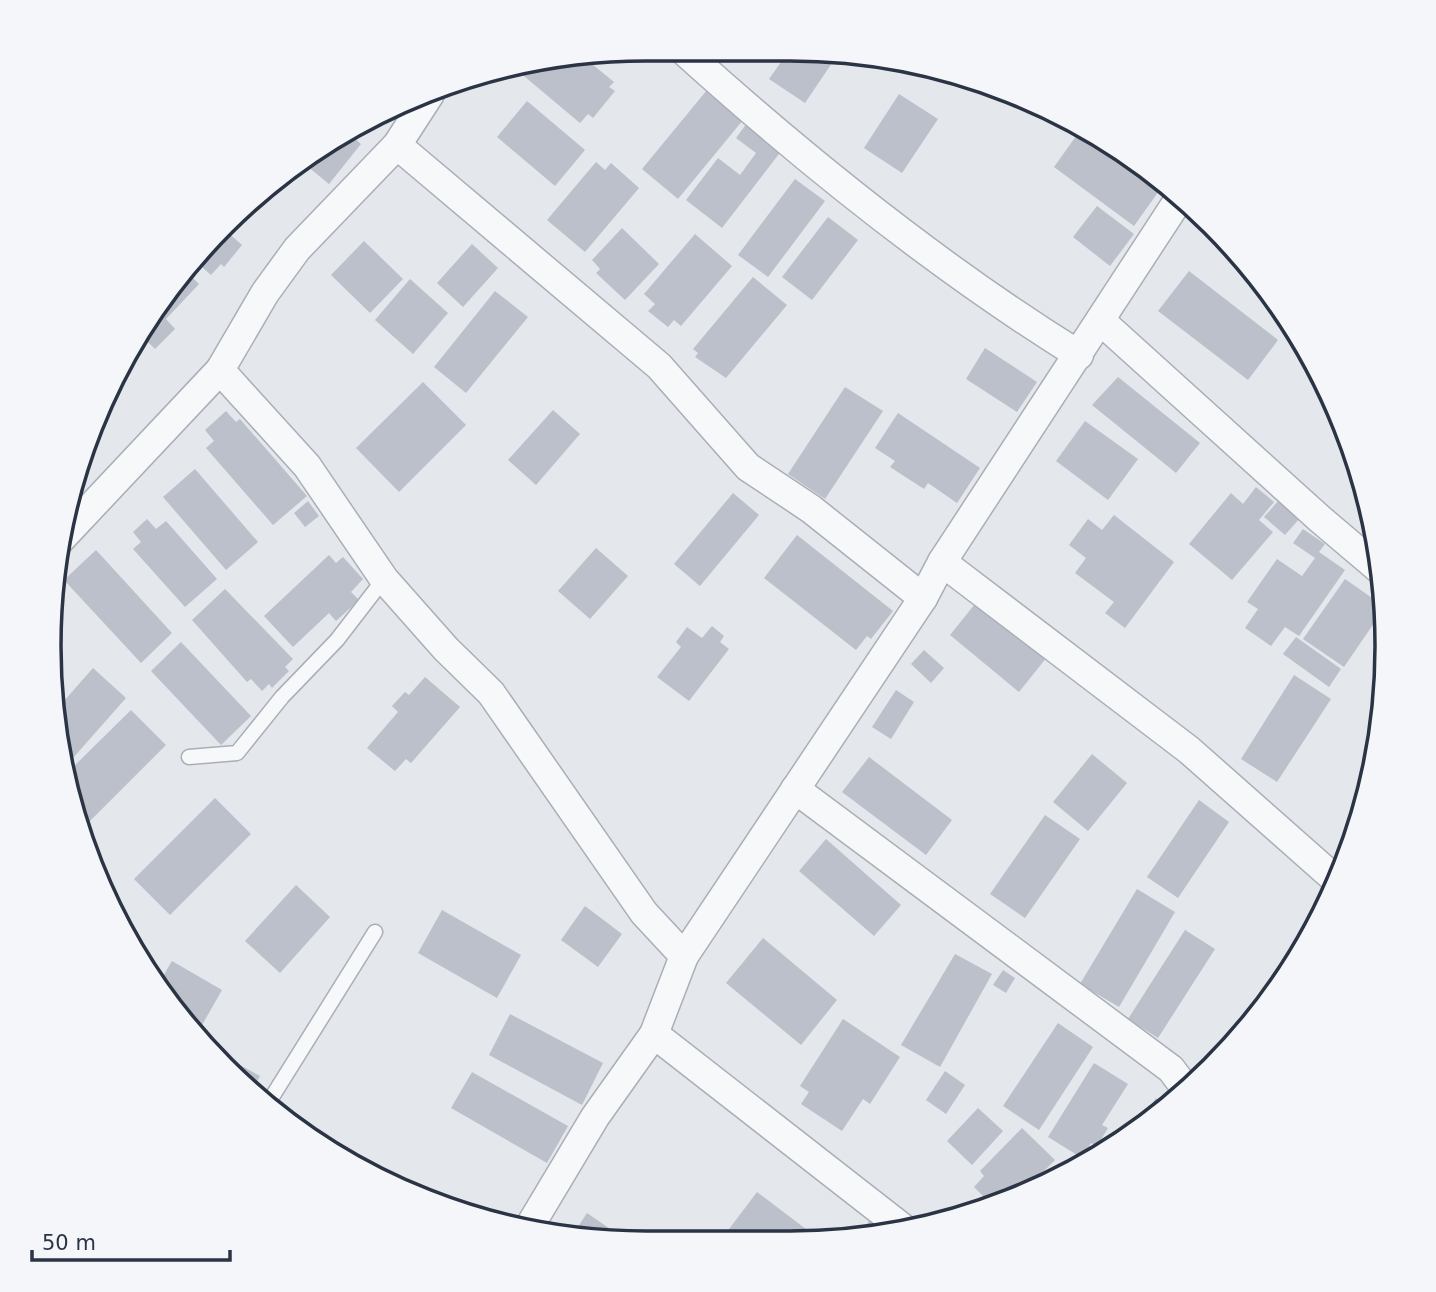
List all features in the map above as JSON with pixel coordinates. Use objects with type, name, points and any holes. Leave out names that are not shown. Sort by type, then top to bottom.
[{"type":"street","points":[[696,61],[901,231],[1018,317],[1079,355]]},
{"type":"street","points":[[74,526],[220,370],[265,293],[297,248],[397,145],[422,106]]},
{"type":"street","points":[[397,145],[659,366],[748,467],[811,509],[923,598]]},
{"type":"street","points":[[533,1220],[594,1117],[654,1034],[684,956],[923,598],[942,562],[1175,205]]},
{"type":"street","points":[[1101,322],[1368,560]]},
{"type":"street","points":[[220,370],[307,466],[384,579],[446,649],[491,693],[644,913],[684,956]]},
{"type":"street","points":[[942,562],[1189,750],[1328,873]]},
{"type":"street","points":[[795,789],[1171,1069],[1180,1082]]},
{"type":"street","points":[[654,1034],[894,1222]]},
{"type":"lane","points":[[189,757],[237,752],[282,697],[337,640],[384,579]]},
{"type":"lane","points":[[273,1096],[375,932]]},
{"type":"building","points":[[782,61],[832,63],[805,103],[769,79]]},
{"type":"building","points":[[592,64],[614,82],[609,87],[615,91],[593,118],[588,114],[580,123],[522,74]]},
{"type":"building","points":[[707,90],[743,120],[678,199],[642,169]]},
{"type":"building","points":[[899,94],[938,119],[902,173],[864,148]]},
{"type":"building","points":[[527,101],[585,150],[555,186],[497,137]]},
{"type":"building","points":[[747,123],[782,150],[722,228],[686,200],[718,158],[740,175],[756,153],[736,138]]},
{"type":"building","points":[[1076,137],[1115,160],[1158,192],[1134,226],[1054,167]]},
{"type":"building","points":[[355,139],[361,144],[329,184],[310,168]]},
{"type":"building","points":[[596,162],[605,170],[611,163],[639,188],[585,252],[547,220]]},
{"type":"building","points":[[795,179],[825,201],[768,277],[738,255]]},
{"type":"building","points":[[1097,206],[1134,234],[1110,266],[1073,237]]},
{"type":"building","points":[[828,217],[858,240],[812,300],[782,277]]},
{"type":"building","points":[[622,228],[659,264],[625,300],[596,273],[600,269],[592,260]]},
{"type":"building","points":[[695,234],[732,266],[681,326],[674,320],[668,327],[648,311],[655,304],[644,294]]},
{"type":"building","points":[[231,235],[242,245],[224,267],[221,264],[211,275],[201,266]]},
{"type":"building","points":[[364,241],[403,279],[370,313],[331,275]]},
{"type":"building","points":[[472,244],[498,268],[463,307],[437,283]]},
{"type":"building","points":[[1189,271],[1278,340],[1248,380],[1158,311]]},
{"type":"building","points":[[192,277],[199,284],[166,319],[175,329],[155,349],[148,342],[146,344]]},
{"type":"building","points":[[753,277],[787,305],[726,378],[695,357],[698,353],[693,349]]},
{"type":"building","points":[[410,279],[448,313],[413,354],[375,320]]},
{"type":"building","points":[[495,291],[528,317],[466,393],[434,367]]},
{"type":"building","points":[[985,348],[1037,382],[1017,412],[966,379]]},
{"type":"building","points":[[1118,377],[1200,443],[1176,473],[1092,405]]},
{"type":"building","points":[[423,382],[466,425],[399,492],[356,448]]},
{"type":"building","points":[[845,387],[883,411],[825,499],[788,474]]},
{"type":"building","points":[[553,410],[580,434],[536,485],[508,460]]},
{"type":"building","points":[[226,411],[236,422],[240,419],[307,496],[273,525],[206,448],[214,441],[205,430]]},
{"type":"building","points":[[898,413],[980,468],[957,503],[928,483],[924,489],[890,467],[895,461],[875,448]]},
{"type":"building","points":[[1085,421],[1138,459],[1108,500],[1056,461]]},
{"type":"building","points":[[195,469],[258,542],[226,570],[163,497]]},
{"type":"building","points":[[1256,487],[1274,502],[1259,520],[1273,532],[1232,580],[1189,544],[1231,493],[1243,504]]},
{"type":"building","points":[[733,493],[759,515],[700,586],[674,564]]},
{"type":"building","points":[[1279,500],[1300,518],[1285,535],[1264,517]]},
{"type":"building","points":[[308,501],[319,516],[305,527],[294,513]]},
{"type":"building","points":[[1114,515],[1174,562],[1125,628],[1105,613],[1114,602],[1075,573],[1086,558],[1069,545],[1088,519],[1102,530]]},
{"type":"building","points":[[147,519],[156,529],[166,521],[217,579],[185,607],[133,549],[141,542],[133,532]]},
{"type":"building","points":[[1303,529],[1325,544],[1319,552],[1345,570],[1299,636],[1285,627],[1271,646],[1245,628],[1258,609],[1247,602],[1277,559],[1302,576],[1315,558],[1293,543]]},
{"type":"building","points":[[797,535],[893,611],[871,639],[867,636],[856,650],[764,578]]},
{"type":"building","points":[[596,548],[628,576],[590,619],[558,591]]},
{"type":"building","points":[[96,550],[172,633],[141,663],[65,579]]},
{"type":"building","points":[[329,555],[336,563],[343,557],[363,579],[351,592],[359,600],[336,621],[329,613],[293,647],[264,616]]},
{"type":"building","points":[[1345,579],[1372,598],[1374,623],[1344,667],[1303,639]]},
{"type":"building","points":[[225,589],[293,659],[285,667],[289,671],[272,688],[269,684],[262,691],[251,679],[247,682],[192,620]]},
{"type":"building","points":[[979,599],[1047,657],[1019,692],[950,635]]},
{"type":"building","points":[[712,626],[724,636],[720,642],[729,649],[689,701],[657,677],[681,647],[676,642],[687,627],[702,638]]},
{"type":"building","points":[[1296,637],[1341,669],[1329,687],[1283,654]]},
{"type":"building","points":[[181,642],[251,716],[221,745],[151,671]]},
{"type":"building","points":[[924,650],[944,668],[931,683],[911,664]]},
{"type":"building","points":[[93,668],[126,698],[72,759],[64,701]]},
{"type":"building","points":[[1294,675],[1331,699],[1277,782],[1241,759]]},
{"type":"building","points":[[425,677],[460,707],[411,763],[406,759],[395,771],[367,748],[398,712],[392,706],[405,692],[409,695]]},
{"type":"building","points":[[896,690],[914,702],[891,739],[872,727]]},
{"type":"building","points":[[131,710],[166,745],[89,822],[74,767]]},
{"type":"building","points":[[1092,754],[1127,783],[1088,831],[1053,802]]},
{"type":"building","points":[[869,757],[952,820],[926,855],[842,792]]},
{"type":"building","points":[[215,798],[251,834],[170,915],[134,879]]},
{"type":"building","points":[[1199,800],[1229,822],[1178,898],[1147,877]]},
{"type":"building","points":[[1045,815],[1080,839],[1025,918],[990,894]]},
{"type":"building","points":[[826,839],[901,905],[874,936],[799,871]]},
{"type":"building","points":[[296,885],[330,917],[280,973],[245,941]]},
{"type":"building","points":[[1137,889],[1175,912],[1119,1007],[1080,984]]},
{"type":"building","points":[[585,906],[622,934],[598,967],[561,940]]},
{"type":"building","points":[[442,910],[521,955],[497,998],[418,953]]},
{"type":"building","points":[[1185,930],[1215,949],[1158,1038],[1128,1019]]},
{"type":"building","points":[[763,938],[837,1000],[801,1045],[726,983]]},
{"type":"building","points":[[955,954],[992,974],[940,1067],[901,1045]]},
{"type":"building","points":[[172,961],[222,990],[201,1026],[182,1002],[163,976]]},
{"type":"building","points":[[1003,970],[1015,978],[1006,993],[993,985]]},
{"type":"building","points":[[510,1014],[603,1063],[582,1105],[489,1055]]},
{"type":"building","points":[[843,1019],[900,1057],[870,1104],[863,1099],[842,1131],[801,1104],[809,1092],[800,1086]]},
{"type":"building","points":[[1058,1023],[1093,1047],[1039,1130],[1003,1106]]},
{"type":"building","points":[[1094,1063],[1128,1084],[1102,1125],[1108,1128],[1100,1141],[1094,1145],[1091,1143],[1088,1149],[1077,1155],[1048,1137]]},
{"type":"building","points":[[238,1064],[260,1076],[257,1083]]},
{"type":"building","points":[[945,1071],[965,1085],[946,1114],[926,1100]]},
{"type":"building","points":[[472,1072],[568,1126],[547,1163],[451,1108]]},
{"type":"building","points":[[978,1108],[1003,1131],[972,1165],[947,1141]]},
{"type":"building","points":[[1022,1128],[1055,1160],[1042,1173],[984,1197],[974,1187],[984,1176],[980,1171]]},
{"type":"building","points":[[757,1192],[807,1230],[790,1231],[728,1231]]},
{"type":"building","points":[[587,1213],[610,1229],[608,1229],[578,1227]]}]
